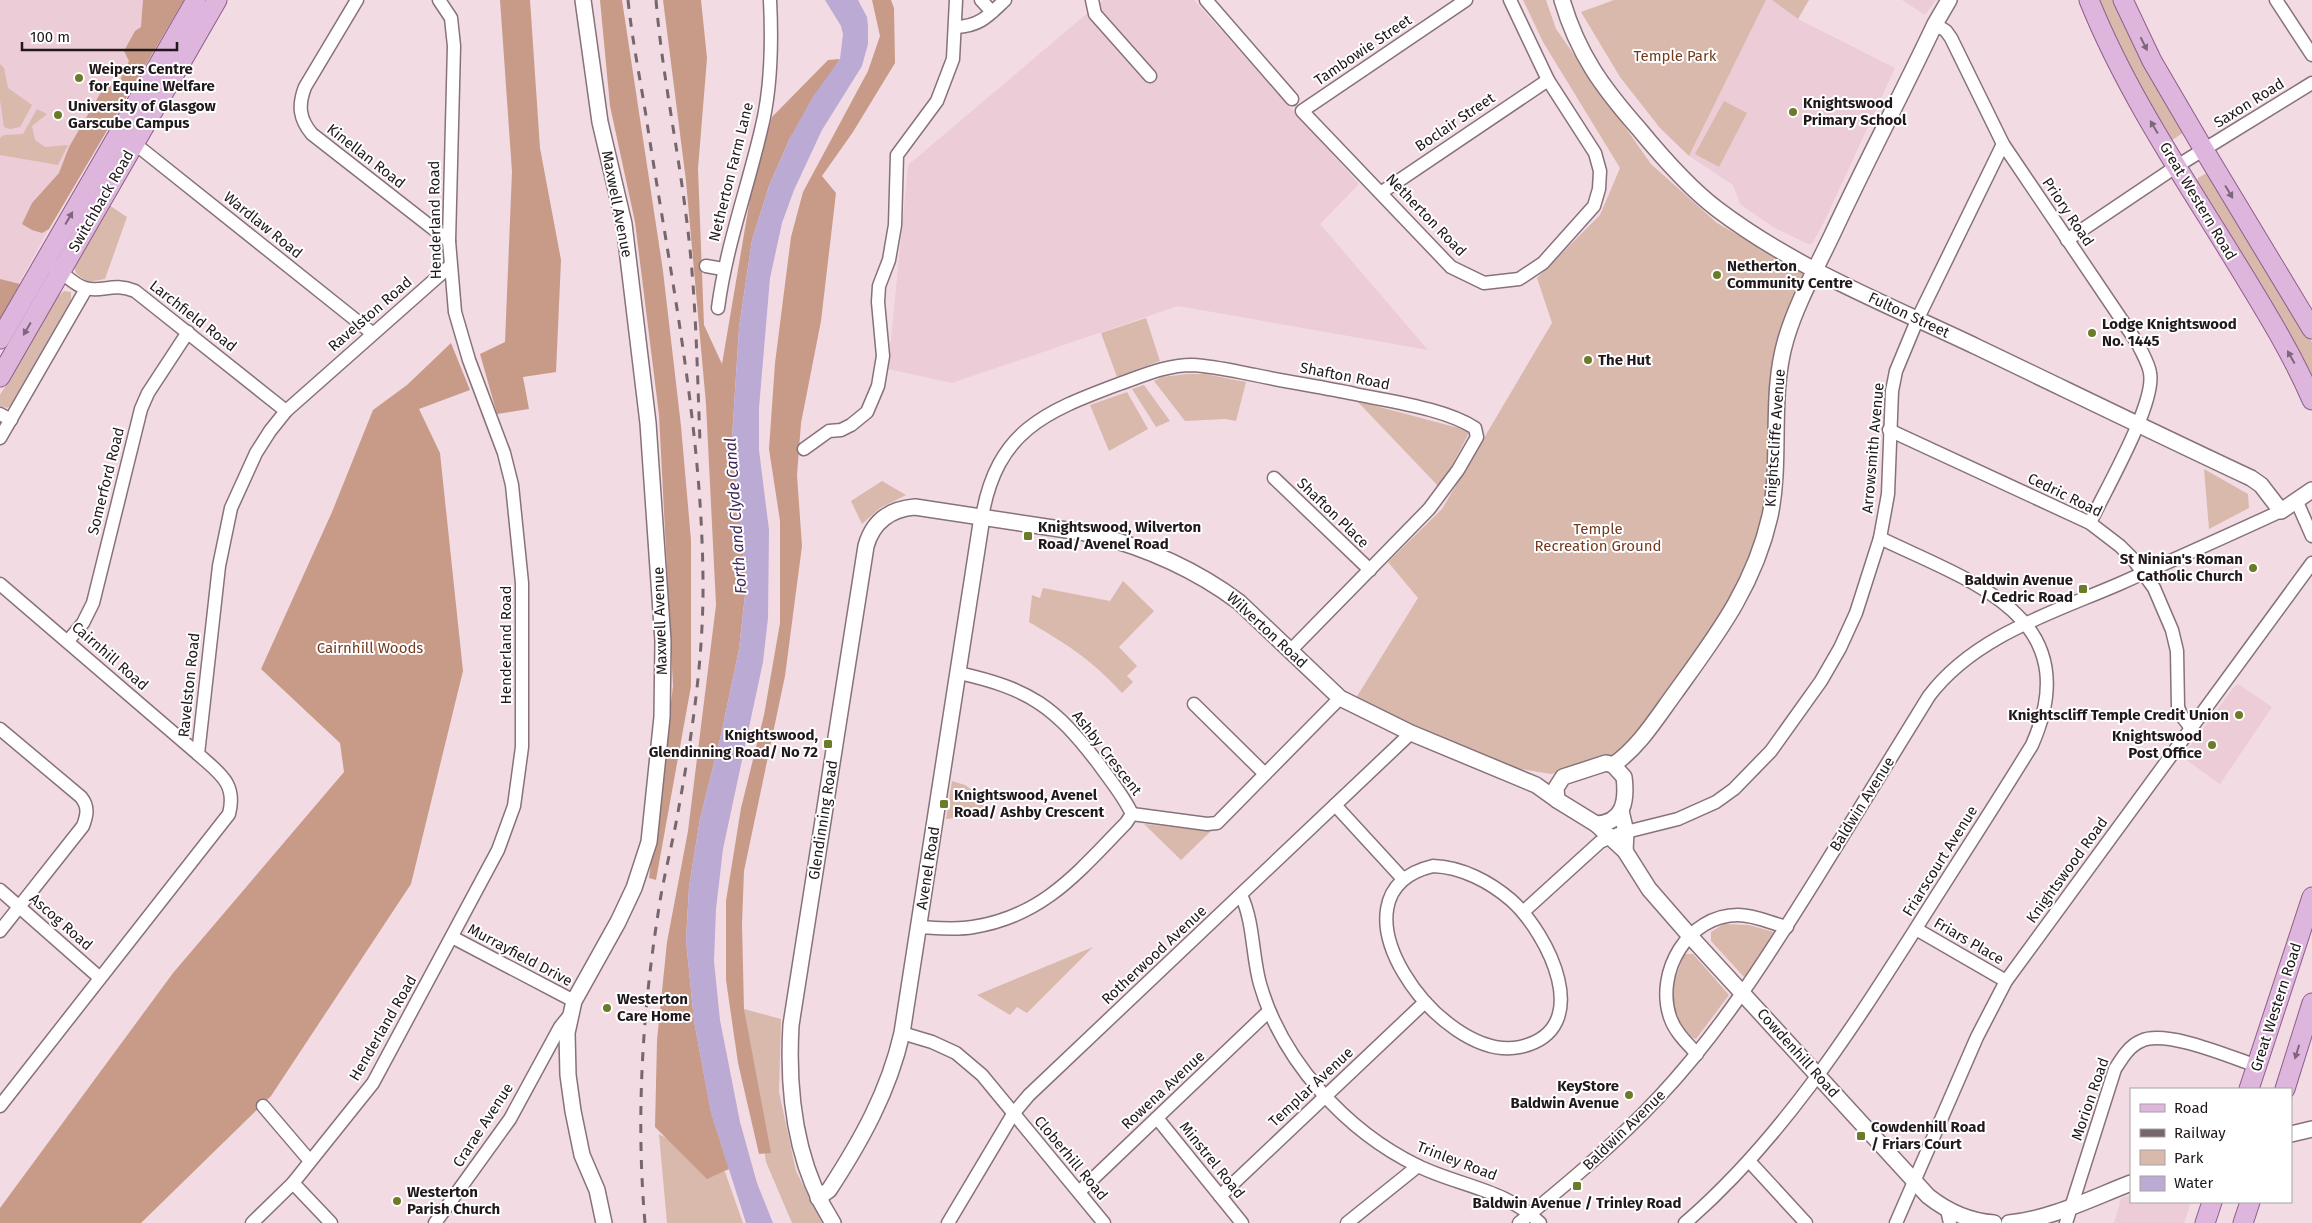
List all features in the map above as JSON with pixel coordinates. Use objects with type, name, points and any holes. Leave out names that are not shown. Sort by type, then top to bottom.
[{"type":"main road","name":"Switchback Road","points":[[0,339],[196,0]]},
{"type":"main road","name":"Switchback Road","points":[[0,377],[217,0]]},
{"type":"main road","name":"Great Western Road","points":[[2089,0],[2114,57],[2273,325],[2312,400]]},
{"type":"main road","name":"Great Western Road","points":[[2124,0],[2152,61],[2312,328]]},
{"type":"main road","points":[[177,33],[193,42]]},
{"type":"main road","points":[[94,176],[109,187]]},
{"type":"main road","points":[[44,260],[59,255],[65,244],[85,228]]},
{"type":"main road","points":[[20,304],[36,295],[43,283],[60,272]]},
{"type":"main road","name":"Great Western Road","points":[[2249,1088],[2312,897]]},
{"type":"main road","points":[[2285,1088],[2312,1003]]},
{"type":"main road","points":[[2205,1223],[2212,1203]]},
{"type":"main road","points":[[2242,1223],[2250,1203]]},
{"type":"street","name":"Kinellan Road","points":[[357,0],[306,87],[300,102],[303,120],[312,134],[449,241]]},
{"type":"street","name":"Henderland Road","points":[[252,1223],[293,1183],[373,1083],[498,850],[514,806],[522,747],[522,583],[512,486],[504,452],[461,336],[456,312],[449,241],[454,46],[450,18],[439,0]]},
{"type":"street","name":"Maxwell Avenue","points":[[583,0],[600,122],[624,224],[648,423],[663,641],[662,717],[649,842],[634,888],[618,922],[574,1001],[570,1016],[567,1048],[573,1111],[582,1155],[597,1190],[604,1223]]},
{"type":"street","name":"Netherton Farm Lane","points":[[718,308],[723,269],[761,129],[767,94],[770,0]]},
{"type":"street","points":[[804,449],[829,430],[841,430],[862,416],[872,404],[878,386],[883,356],[878,302],[879,286],[890,260],[895,225],[897,155],[938,100],[953,59],[956,0]]},
{"type":"street","points":[[981,0],[992,12]]},
{"type":"street","points":[[956,27],[975,24],[1005,0]]},
{"type":"street","points":[[1092,0],[1095,14],[1150,76]]},
{"type":"street","points":[[1206,0],[1292,100]]},
{"type":"street","name":"Tambowie Street","points":[[1302,111],[1466,0]]},
{"type":"street","name":"Netherton Road","points":[[1302,111],[1382,192],[1451,267],[1484,283],[1519,279],[1543,263],[1594,206],[1599,189],[1600,171],[1595,153],[1548,80],[1510,0]]},
{"type":"street","name":"Fulton Street","points":[[1562,0],[1582,52],[1599,82],[1659,153],[1715,208],[1758,238],[1815,270],[2251,478],[2261,485],[2281,511]]},
{"type":"street","name":"Knightscliffe Avenue","points":[[1613,765],[1629,754],[1728,619],[1741,596],[1770,516],[1777,395],[1786,338],[1815,270],[1935,24],[1949,0]]},
{"type":"street","points":[[2276,0],[2312,55]]},
{"type":"street","name":"Priory Road","points":[[1935,24],[1946,31],[1951,38],[2003,144],[2138,344],[2150,373],[2149,392],[2138,424],[2090,523]]},
{"type":"street","name":"Boclair Street","points":[[1382,192],[1548,80]]},
{"type":"street","name":"Saxon Road","points":[[2066,240],[2177,166],[2312,83]]},
{"type":"street","name":"Wardlaw Road","points":[[134,143],[372,333]]},
{"type":"street","name":"Arrowsmith Avenue","points":[[1618,834],[1678,818],[1716,802],[1753,771],[1771,751],[1821,680],[1840,648],[1866,588],[1880,538],[1888,494],[1892,391],[1896,371],[1918,318],[2003,144]]},
{"type":"street","points":[[0,438],[6,417],[86,289],[44,260]]},
{"type":"street","name":"Ravelston Road","points":[[0,1106],[229,814],[232,803],[230,790],[224,778],[198,754],[220,566],[231,508],[256,453],[286,411],[450,266]]},
{"type":"street","points":[[706,266],[723,269]]},
{"type":"street","name":"Larchfield Road","points":[[86,289],[112,286],[130,289],[143,296],[286,411]]},
{"type":"street","name":"Somerford Road","points":[[68,641],[83,623],[92,603],[141,409],[148,392],[188,332]]},
{"type":"street","name":"Shafton Road","points":[[982,517],[986,497],[999,464],[1008,449],[1037,421],[1076,400],[1162,369],[1190,365],[1207,366],[1414,407],[1449,416],[1475,428],[1477,437],[1441,495],[1290,651]]},
{"type":"street","name":"Cedric Road","points":[[1890,430],[2090,523],[2120,546],[2144,573],[2154,588],[2172,630],[2177,651],[2178,707],[2181,716],[2191,728]]},
{"type":"street","name":"Shafton Place","points":[[1274,478],[1370,570]]},
{"type":"street","name":"Baldwin Avenue","points":[[1518,1223],[1574,1179],[1623,1134],[1660,1097],[1697,1054],[1787,927],[1940,682],[1964,659],[1983,646],[2027,624],[2281,511],[2297,502],[2312,490]]},
{"type":"street","name":"Baldwin Avenue","points":[[2297,502],[2312,499]]},
{"type":"street","points":[[2297,502],[2312,536]]},
{"type":"street","name":"Glendinning Road","points":[[833,1223],[818,1198],[801,1152],[793,1117],[789,1056],[791,1025],[866,546],[877,523],[890,513],[904,508],[915,507],[982,517]]},
{"type":"street","name":"Wilverton Road","points":[[982,517],[1093,534],[1121,541],[1172,560],[1240,602],[1340,698],[1411,733],[1536,785],[1557,800]]},
{"type":"street","name":"Avenel Road","points":[[818,1198],[829,1190],[873,1117],[889,1082],[902,1034],[982,517]]},
{"type":"street","name":"Friarscourt Avenue","points":[[1685,1223],[1720,1192],[1749,1161],[1818,1076],[1850,1033],[2021,763],[2038,732],[2044,715],[2047,684],[2042,655],[2027,624],[1998,597],[1880,538]]},
{"type":"street","name":"Knightswood Road","points":[[1896,1223],[1977,1037],[2006,981],[2312,563]]},
{"type":"street","name":"Cairnhill Road","points":[[0,584],[198,754]]},
{"type":"street","name":"Ashby Crescent","points":[[919,927],[972,927],[1015,916],[1031,909],[1072,878],[1132,814],[1124,798],[1061,718],[1018,690],[997,681],[959,673]]},
{"type":"street","points":[[1132,814],[1207,824],[1217,823],[1340,698]]},
{"type":"street","points":[[1194,704],[1265,774]]},
{"type":"street","points":[[0,729],[81,796],[87,808],[87,816],[83,826],[0,931]]},
{"type":"street","name":"Rotherwood Avenue","points":[[954,1220],[1013,1114],[1029,1095],[1411,733]]},
{"type":"street","name":"Knightscliffe Avenue","points":[[1624,777],[1629,754]]},
{"type":"street","points":[[1536,785],[1606,763],[1613,765],[1624,777],[1621,811],[1612,822],[1596,824]]},
{"type":"street","points":[[1560,779],[1556,792],[1557,800],[1596,824],[1618,834]]},
{"type":"street","points":[[1335,805],[1403,879]]},
{"type":"street","name":"Cowdenhill Road","points":[[1621,811],[1618,834],[1625,851],[1649,889],[1690,936],[1764,1015],[1914,1182],[1948,1216],[1994,1223]]},
{"type":"street","points":[[1523,912],[1600,842],[1618,834]]},
{"type":"street","points":[[1444,866],[1482,880],[1498,890],[1523,912],[1537,929],[1546,945],[1553,961],[1561,990],[1562,1002],[1555,1022],[1542,1037],[1516,1048],[1484,1044],[1458,1030],[1425,1002],[1408,979],[1396,958],[1385,925],[1390,897],[1403,879],[1421,869],[1444,866]]},
{"type":"street","name":"Ascog Road","points":[[0,890],[100,978]]},
{"type":"street","name":"Trinley Road","points":[[1241,895],[1247,909],[1260,984],[1269,1011],[1299,1062],[1326,1095],[1366,1133],[1418,1166],[1492,1192],[1513,1202],[1540,1223]]},
{"type":"street","points":[[1697,1054],[1678,1033],[1670,1019],[1665,990],[1671,964],[1690,936],[1706,924],[1738,915],[1787,927]]},
{"type":"street","name":"Friars Place","points":[[1916,929],[2006,981]]},
{"type":"street","name":"Murrayfield Drive","points":[[452,937],[574,1001]]},
{"type":"street","name":"Templar Avenue","points":[[1220,1196],[1425,1002]]},
{"type":"street","name":"Rowena Avenue","points":[[1079,1192],[1269,1011]]},
{"type":"street","name":"Crarae Avenue","points":[[435,1223],[510,1119],[560,1027],[570,1016]]},
{"type":"street","name":"Cloberhill Road","points":[[902,1034],[932,1042],[956,1053],[982,1075],[1104,1223]]},
{"type":"street","name":"Morion Road","points":[[2066,1223],[2115,1069],[2131,1047],[2141,1041],[2165,1037],[2257,1066]]},
{"type":"street","points":[[263,1106],[310,1161]]},
{"type":"street","name":"Minstrel Road","points":[[1157,1118],[1242,1223]]},
{"type":"street","points":[[2292,1134],[2312,1129]]},
{"type":"street","points":[[1749,1161],[1806,1223]]},
{"type":"street","points":[[1347,1223],[1418,1166]]},
{"type":"street","points":[[293,1183],[331,1223]]},
{"type":"street","points":[[2009,1223],[2036,1218],[2130,1183]]},
{"type":"shaded area","name":"University of Glasgow Garscube Campus","points":[[0,0],[183,0],[48,230],[0,319]]},
{"type":"shaded area","points":[[1103,0],[1194,0],[1359,184],[1320,224],[1428,350],[1178,306],[952,383],[888,369],[908,165]]},
{"type":"shaded area","name":"Knightswood Primary School","points":[[1766,0],[1772,0],[1798,19],[1895,68],[1826,218],[1812,244],[1808,244],[1773,227],[1740,204],[1733,185],[1689,156]]},
{"type":"shaded area","points":[[1902,0],[1936,0],[1925,15]]},
{"type":"shaded area","points":[[2238,684],[2272,707],[2220,784],[2182,757]]},
{"type":"shaded area","points":[[2130,1195],[2130,1203],[2191,1203],[2184,1223],[2114,1223],[2121,1198]]},
{"type":"green space","points":[[143,0],[184,0],[49,229],[42,233],[32,230],[22,224],[32,203],[59,173],[69,147],[104,87],[119,82],[129,61],[124,51],[135,31],[141,27]]},
{"type":"green space","points":[[500,0],[530,0],[540,148],[561,260],[556,372],[523,377],[529,409],[497,414],[480,354],[505,342],[512,172]]},
{"type":"green space","points":[[600,0],[622,0],[663,271],[681,426],[691,540],[691,686],[656,880],[649,878],[673,686],[659,415],[635,222],[610,106]]},
{"type":"green space","points":[[663,0],[701,0],[707,58],[698,169],[704,325],[722,364],[752,187],[772,117],[828,60],[840,59],[790,138],[769,186],[752,240],[739,328],[732,438],[746,586],[739,649],[721,735],[700,819],[689,887],[686,940],[694,1021],[711,1112],[729,1169],[707,1179],[655,1127],[657,1040],[667,942],[688,831],[716,605],[706,404],[686,181]]},
{"type":"green space","points":[[872,0],[891,0],[894,8],[895,63],[853,132],[822,176],[836,193],[821,321],[801,423],[797,475],[802,546],[785,676],[744,871],[742,924],[744,1009],[771,1153],[759,1154],[738,1063],[726,980],[726,901],[741,808],[764,715],[780,623],[780,521],[769,449],[775,363],[791,237],[803,192],[868,71],[880,36]]},
{"type":"green space","name":"Temple Recreation Ground","points":[[1523,0],[1546,0],[1556,29],[1651,164],[1717,223],[1806,275],[1776,350],[1764,518],[1730,610],[1618,756],[1551,774],[1504,766],[1356,698],[1418,598],[1388,562],[1442,509],[1552,323],[1537,278],[1600,215],[1620,168],[1543,42]]},
{"type":"green space","name":"Temple Park","points":[[1614,0],[1766,0],[1689,156],[1660,128],[1620,77],[1581,12]]},
{"type":"green space","points":[[1772,0],[1809,0],[1798,19]]},
{"type":"green space","points":[[2099,0],[2115,0],[2184,132],[2171,141],[2123,59]]},
{"type":"green space","points":[[0,64],[4,68],[8,88],[32,105],[20,127],[10,129],[4,127],[0,100]]},
{"type":"green space","points":[[1724,101],[1747,113],[1719,167],[1695,154]]},
{"type":"green space","points":[[37,109],[47,114],[32,126],[35,140],[45,147],[68,145],[58,165],[0,155],[0,138],[4,135],[23,134]]},
{"type":"green space","points":[[2209,174],[2312,342],[2312,383],[2197,182],[2198,178]]},
{"type":"green space","points":[[109,205],[127,217],[105,279],[87,282],[76,273],[74,267]]},
{"type":"green space","points":[[0,279],[20,284],[0,319]]},
{"type":"green space","points":[[64,291],[71,292],[71,300],[10,406],[7,408],[0,406],[0,395],[57,297]]},
{"type":"green space","points":[[1146,318],[1160,361],[1117,377],[1101,333]]},
{"type":"green space","name":"Cairnhill Woods","points":[[451,343],[470,390],[419,409],[440,453],[463,671],[411,884],[271,1096],[141,1223],[0,1223],[0,1208],[173,973],[344,772],[340,743],[261,669],[332,512],[373,410],[407,385]]},
{"type":"green space","points":[[1205,374],[1246,382],[1236,421],[1225,419],[1185,421],[1154,381],[1162,377]]},
{"type":"green space","points":[[1144,385],[1170,421],[1156,427],[1132,389]]},
{"type":"green space","points":[[1127,392],[1148,429],[1109,451],[1090,405]]},
{"type":"green space","points":[[1357,401],[1470,431],[1440,488]]},
{"type":"green space","points":[[2204,469],[2248,494],[2249,508],[2209,529]]},
{"type":"green space","points":[[882,481],[906,495],[880,508],[862,524],[851,501]]},
{"type":"green space","points":[[1123,581],[1154,611],[1119,647],[1137,666],[1127,676],[1133,682],[1122,693],[1100,671],[1079,654],[1029,622],[1032,595],[1040,598],[1043,588],[1110,601]]},
{"type":"green space","points":[[952,781],[965,785],[986,800],[984,812],[973,816],[946,819]]},
{"type":"green space","points":[[1144,824],[1211,831],[1181,860]]},
{"type":"green space","points":[[1724,924],[1749,925],[1774,932],[1750,974],[1744,977],[1711,941],[1711,932]]},
{"type":"green space","points":[[1093,947],[1027,1013],[1017,1007],[1010,1015],[977,995]]},
{"type":"green space","points":[[1684,954],[1693,954],[1729,995],[1696,1039],[1690,1036],[1681,1025],[1673,1002],[1673,988]]},
{"type":"green space","points":[[744,1009],[781,1019],[779,1092],[796,1171],[822,1223],[792,1223],[766,1162]]},
{"type":"green space","points":[[659,1134],[725,1172],[743,1223],[667,1223]]},
{"type":"water","points":[[825,0],[858,0],[867,17],[868,44],[862,66],[822,130],[794,190],[782,223],[770,278],[759,408],[759,450],[769,530],[768,618],[763,662],[723,849],[716,909],[714,961],[720,1020],[740,1122],[757,1183],[773,1223],[746,1223],[711,1113],[694,1021],[686,940],[689,887],[700,819],[721,735],[739,649],[746,586],[732,438],[739,328],[752,240],[769,186],[790,138],[812,98],[840,59],[843,34],[841,26]]},
{"type":"railway","points":[[628,0],[692,415],[702,536],[703,596],[698,681],[676,823],[652,952],[644,1029],[641,1146],[645,1223]]},
{"type":"railway","points":[[656,0],[692,271],[700,442]]},
{"type":"place","name":"Weipers Centre for Equine Welfare","points":[[79,78]]},
{"type":"place","name":"Knightswood Primary School","points":[[1793,112]]},
{"type":"place","name":"University of Glasgow Garscube Campus","points":[[58,115]]},
{"type":"place","name":"Netherton Community Centre","points":[[1717,275]]},
{"type":"place","name":"Lodge Knightswood No. 1445","points":[[2092,333]]},
{"type":"place","name":"The Hut","points":[[1588,360]]},
{"type":"place","name":"Knightswood, Wilverton Road/ Avenel Road","points":[[1028,536]]},
{"type":"place","name":"St Ninian's Roman Catholic Church","points":[[2253,568]]},
{"type":"place","name":"Baldwin Avenue / Cedric Road","points":[[2083,589]]},
{"type":"place","name":"Knightscliff Temple Credit Union","points":[[2239,715]]},
{"type":"place","name":"Knightswood, Glendinning Road/ No 72","points":[[828,744]]},
{"type":"place","name":"Knightswood Post Office","points":[[2212,745]]},
{"type":"place","name":"Knightswood, Avenel Road/ Ashby Crescent","points":[[944,804]]},
{"type":"place","name":"Westerton Care Home","points":[[607,1008]]},
{"type":"place","name":"KeyStore Baldwin Avenue","points":[[1629,1095]]},
{"type":"place","name":"Cowdenhill Road / Friars Court","points":[[1861,1136]]},
{"type":"place","name":"Baldwin Avenue / Trinley Road","points":[[1577,1186]]},
{"type":"place","name":"Westerton Parish Church","points":[[397,1201]]},
{"type":"water label","name":"Forth and Clyde Canal","points":[[735,516]]}]
